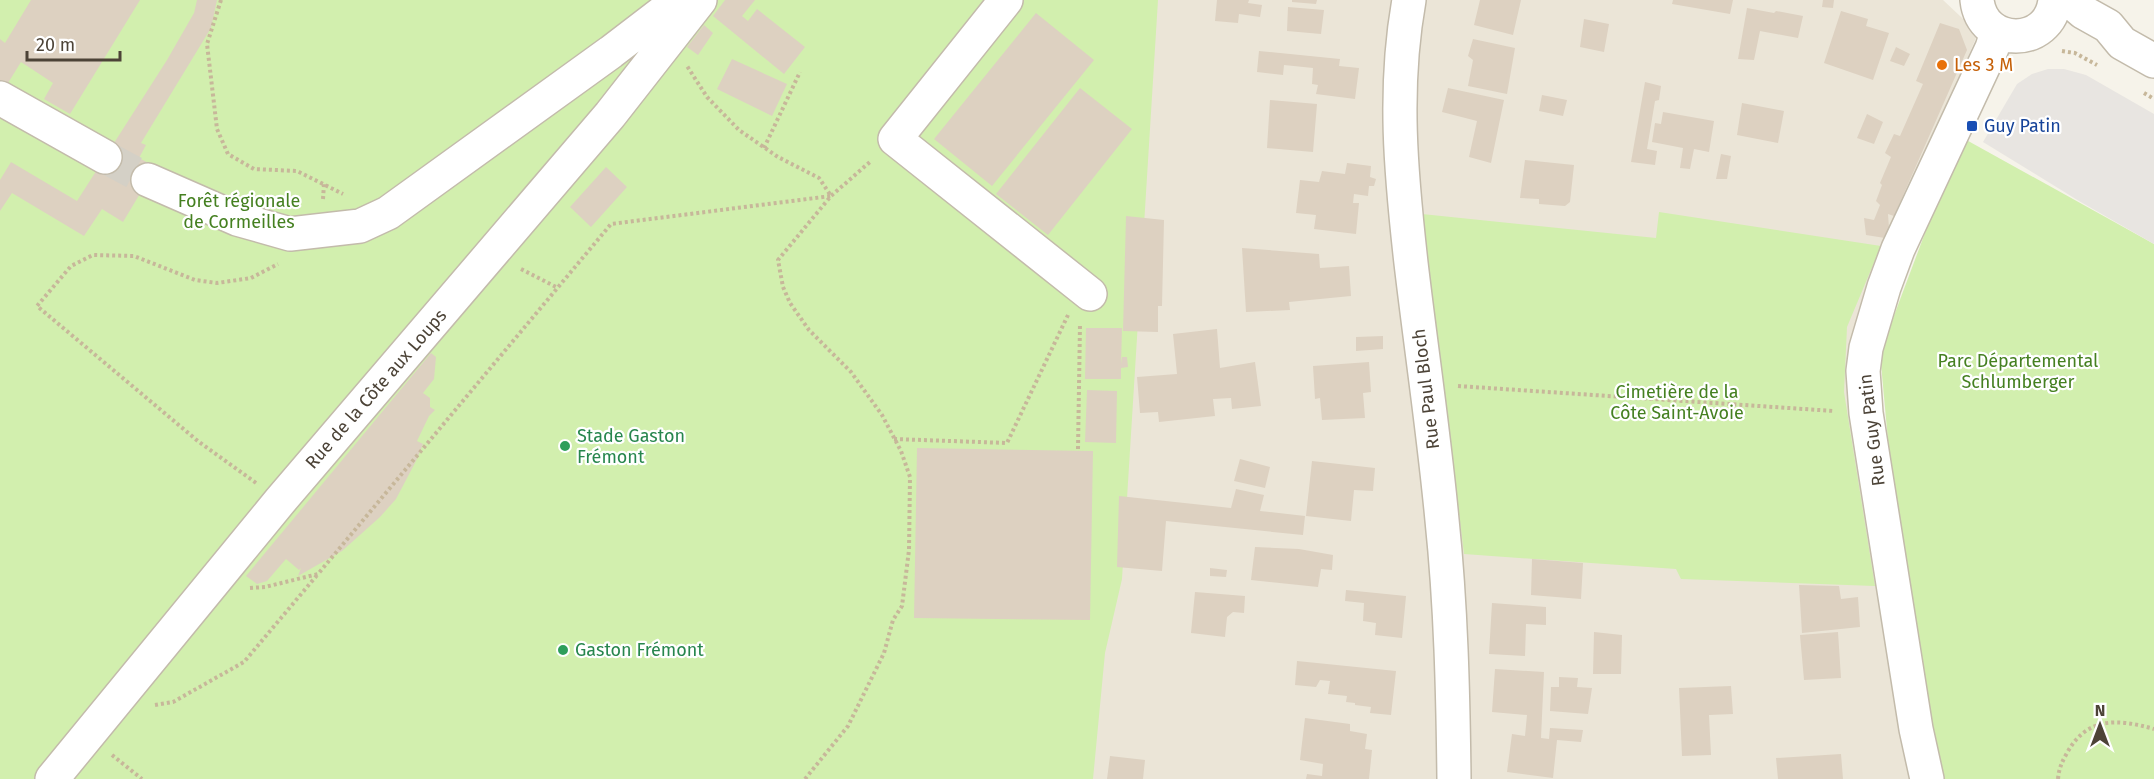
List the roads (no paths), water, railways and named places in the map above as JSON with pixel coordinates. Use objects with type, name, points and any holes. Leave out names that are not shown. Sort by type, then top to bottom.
[{"type":"street","points":[[148,180],[237,219],[290,234],[360,226],[388,213],[679,0]]},
{"type":"street","name":"Rue de la Côte aux Loups","points":[[52,779],[280,501],[610,115],[700,0]]},
{"type":"street","points":[[1006,0],[895,139],[1086,291]]},
{"type":"street","name":"Rue Paul Bloch","points":[[1409,0],[1399,101],[1402,183],[1442,521],[1452,682],[1454,779]]},
{"type":"street","points":[[2036,31],[2049,19],[2055,0]]},
{"type":"street","points":[[2069,0],[2083,12],[2108,26],[2122,43],[2154,61]]},
{"type":"street","points":[[1975,1],[1984,20],[1997,32],[2008,36],[2054,30],[2074,33],[2104,43],[2122,43]]},
{"type":"street","name":"Rue Guy Patin","points":[[1927,779],[1915,718],[1866,413],[1863,371],[1866,348],[1898,249],[1992,48],[1997,32]]},
{"type":"street","points":[[0,98],[105,157]]},
{"type":"tunnel","points":[[105,157],[148,180]]},
{"type":"place","name":"Les 3 M","points":[[1942,65]]},
{"type":"place","name":"Guy Patin","points":[[1972,126]]},
{"type":"place","name":"Stade Gaston Frémont","points":[[565,446]]},
{"type":"place","name":"Gaston Frémont","points":[[563,650]]},
{"type":"park label","name":"Forêt régionale de Cormeilles","points":[[239,211]]},
{"type":"park label","name":"Parc Départemental Schlumberger","points":[[2018,371]]},
{"type":"park label","name":"Cimetière de la Côte Saint-Avoie","points":[[1677,402]]}]
